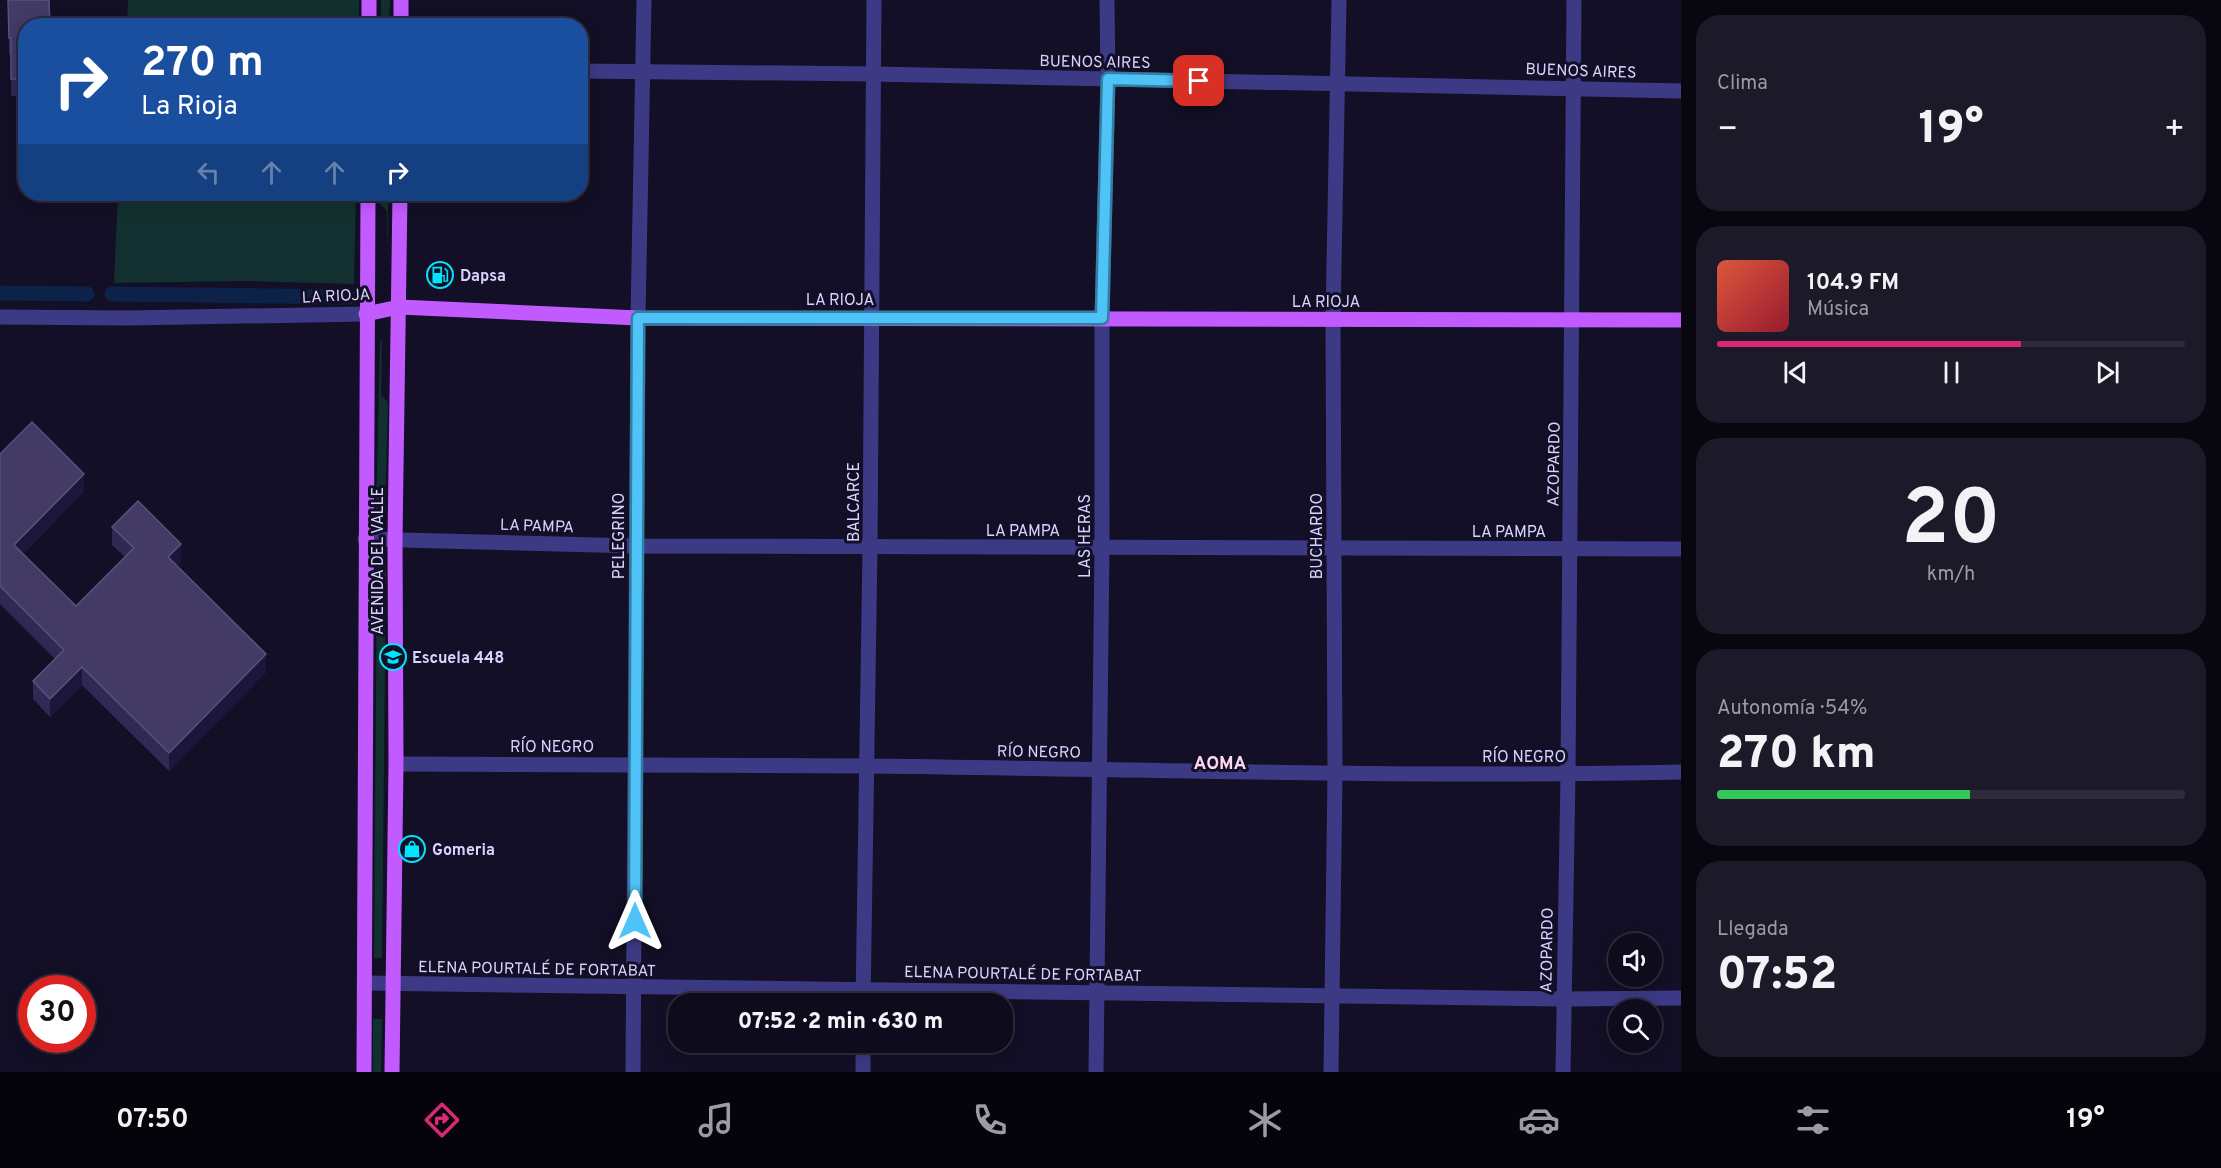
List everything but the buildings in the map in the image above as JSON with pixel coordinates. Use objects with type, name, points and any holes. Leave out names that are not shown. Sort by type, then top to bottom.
[{"type":"main road","points":[[369,0],[369,18]]},
{"type":"main road","points":[[401,0],[401,18]]},
{"type":"main road","name":"AVENIDA DEL VALLE","points":[[364,1072],[368,201]]},
{"type":"main road","name":"AVENIDA DEL VALLE","points":[[392,1072],[396,764],[395,539],[400,201]]},
{"type":"main road","name":"LA RIOJA","points":[[366,314],[399,307],[638,318],[1681,320]]},
{"type":"street","name":"PELEGRINO","points":[[633,1072],[638,318],[644,0]]},
{"type":"street","name":"BALCARCE","points":[[863,993],[870,548],[874,0]]},
{"type":"street","name":"LAS HERAS","points":[[1096,1072],[1102,548],[1102,318],[1108,79],[1107,0]]},
{"type":"street","name":"BUCHARDO","points":[[1331,1072],[1335,774],[1333,320],[1339,0]]},
{"type":"street","name":"AZOPARDO","points":[[1563,1072],[1573,320],[1574,0]]},
{"type":"street","name":"BUENOS AIRES","points":[[588,71],[874,74],[1681,91]]},
{"type":"street","name":"LA RIOJA","points":[[0,317],[128,318],[366,314]]},
{"type":"street","name":"LA PAMPA","points":[[365,539],[636,546],[870,548],[1681,549]]},
{"type":"street","name":"RÍO NEGRO","points":[[396,764],[867,766],[1335,774],[1681,772]]},
{"type":"street","name":"ELENA POURTALÉ DE FORTABAT","points":[[365,983],[778,993]]},
{"type":"street","name":"ELENA POURTALÉ DE FORTABAT","points":[[1013,993],[1098,992],[1563,999],[1681,998]]},
{"type":"street","points":[[862,1072],[863,1053]]},
{"type":"green space","points":[[128,0],[359,0],[359,18],[127,18]]},
{"type":"green space","points":[[381,0],[390,0],[389,18],[381,18]]},
{"type":"green space","points":[[118,201],[356,201],[354,284],[246,281],[114,283]]},
{"type":"green space","points":[[380,201],[388,201],[388,265],[387,211]]},
{"type":"green space","points":[[380,341],[382,341],[381,395],[388,402],[385,513],[376,513]]},
{"type":"green space","points":[[377,565],[386,565],[382,958],[374,958]]},
{"type":"green space","points":[[373,1019],[382,1019],[381,1072],[373,1072]]},
{"type":"waterway","points":[[0,293],[87,294]]},
{"type":"waterway","points":[[112,294],[349,297]]},
{"type":"place","name":"Dapsa","points":[[440,275]]},
{"type":"place","name":"Escuela 448","points":[[393,657]]},
{"type":"place","name":"Gomeria","points":[[412,849]]},
{"type":"district","name":"AOMA","points":[[1220,763]]},
{"type":"route","points":[[635,921],[638,318],[1102,318],[1108,79],[1199,81]]}]
